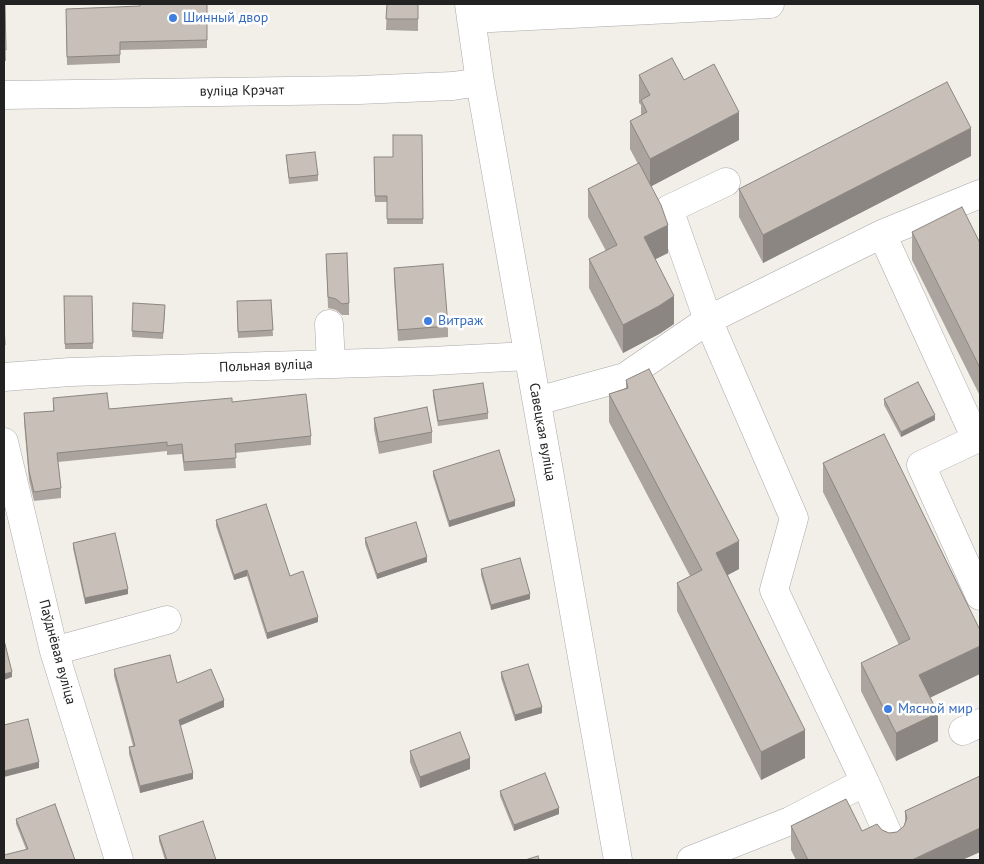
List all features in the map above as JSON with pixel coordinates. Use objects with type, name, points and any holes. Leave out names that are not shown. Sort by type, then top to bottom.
[{"type":"street","points":[[470,11],[770,4]]},
{"type":"street","name":"Савецкая вуліца","points":[[470,11],[480,82],[618,860]]},
{"type":"street","name":"вуліца Крэчат","points":[[4,95],[358,90],[453,86],[480,82]]},
{"type":"street","points":[[726,182],[669,210],[708,320],[794,518],[774,590],[891,841]]},
{"type":"street","points":[[537,401],[625,377],[708,320],[882,234],[980,194]]},
{"type":"street","points":[[882,234],[976,439],[921,465],[980,596]]},
{"type":"street","points":[[329,324],[331,364]]},
{"type":"street","name":"Польная вуліца","points":[[4,377],[70,372],[528,356]]},
{"type":"street","name":"Паўднёвая вуліца","points":[[4,442],[54,651],[119,860]]},
{"type":"street","points":[[54,651],[167,620]]},
{"type":"street","points":[[690,860],[790,821],[865,782]]},
{"type":"building","points":[[5,4],[6,50],[4,50]]},
{"type":"building","points":[[140,4],[207,4],[207,40],[120,42],[120,55],[67,57],[66,9],[140,6]]},
{"type":"building","points":[[387,4],[418,4],[418,19],[386,19]]},
{"type":"building","points":[[672,58],[684,80],[714,64],[739,112],[650,159],[630,121],[647,112],[641,100],[650,95],[639,75]]},
{"type":"building","points":[[947,82],[971,128],[763,235],[739,189]]},
{"type":"building","points":[[393,135],[422,135],[423,219],[387,219],[387,196],[375,196],[374,157],[393,157]]},
{"type":"building","points":[[315,152],[318,175],[289,178],[286,155]]},
{"type":"building","points":[[639,163],[661,205],[668,225],[644,237],[674,296],[623,325],[589,259],[617,245],[588,189]]},
{"type":"building","points":[[962,207],[980,243],[980,368],[912,232]]},
{"type":"building","points":[[347,253],[349,303],[342,304],[336,299],[328,297],[326,254]]},
{"type":"building","points":[[443,264],[448,326],[398,330],[394,268]]},
{"type":"building","points":[[64,296],[92,296],[93,343],[65,344]]},
{"type":"building","points":[[271,300],[273,330],[238,332],[237,301]]},
{"type":"building","points":[[133,303],[165,305],[163,333],[132,331]]},
{"type":"building","points":[[649,369],[739,541],[716,553],[805,730],[761,752],[677,583],[702,570],[609,394],[628,388],[626,380]]},
{"type":"building","points":[[918,382],[935,415],[901,432],[884,399]]},
{"type":"building","points":[[483,383],[488,413],[438,421],[433,390]]},
{"type":"building","points":[[107,393],[109,409],[232,398],[232,402],[306,394],[311,436],[235,444],[236,458],[184,462],[182,444],[167,446],[167,442],[57,453],[61,488],[34,492],[29,471],[24,413],[54,411],[53,398]]},
{"type":"building","points":[[427,407],[432,432],[379,442],[374,418]]},
{"type":"building","points":[[884,434],[980,630],[980,646],[919,675],[938,713],[896,733],[861,663],[910,639],[823,463]]},
{"type":"building","points":[[499,450],[515,501],[449,521],[433,471]]},
{"type":"building","points":[[266,504],[290,576],[303,571],[318,617],[267,633],[247,570],[234,575],[216,520]]},
{"type":"building","points":[[416,522],[427,557],[377,574],[365,538]]},
{"type":"building","points":[[115,533],[128,589],[85,598],[73,543]]},
{"type":"building","points":[[520,558],[530,594],[491,605],[481,569]]},
{"type":"building","points":[[4,640],[12,672],[4,674]]},
{"type":"building","points":[[170,655],[177,683],[211,669],[224,700],[179,720],[193,773],[140,786],[129,747],[135,746],[114,669]]},
{"type":"building","points":[[528,664],[542,707],[515,715],[501,672]]},
{"type":"building","points":[[28,719],[39,762],[4,771],[4,725]]},
{"type":"building","points":[[460,732],[470,758],[420,777],[410,751]]},
{"type":"building","points":[[545,773],[559,808],[514,825],[500,791]]},
{"type":"building","points":[[980,776],[980,828],[912,860],[808,860],[791,826],[846,799],[862,831],[877,824],[882,830],[889,833],[897,832],[904,826],[907,818],[905,811]]},
{"type":"building","points":[[55,804],[75,860],[4,860],[4,855],[28,849],[16,819]]},
{"type":"building","points":[[203,821],[216,860],[167,860],[159,836]]},
{"type":"building","points":[[538,856],[539,860],[525,860]]},
{"type":"place","name":"Шинный двор","points":[[173,18]]},
{"type":"place","name":"Витраж","points":[[428,321]]},
{"type":"place","name":"Мясной мир","points":[[888,709]]}]
